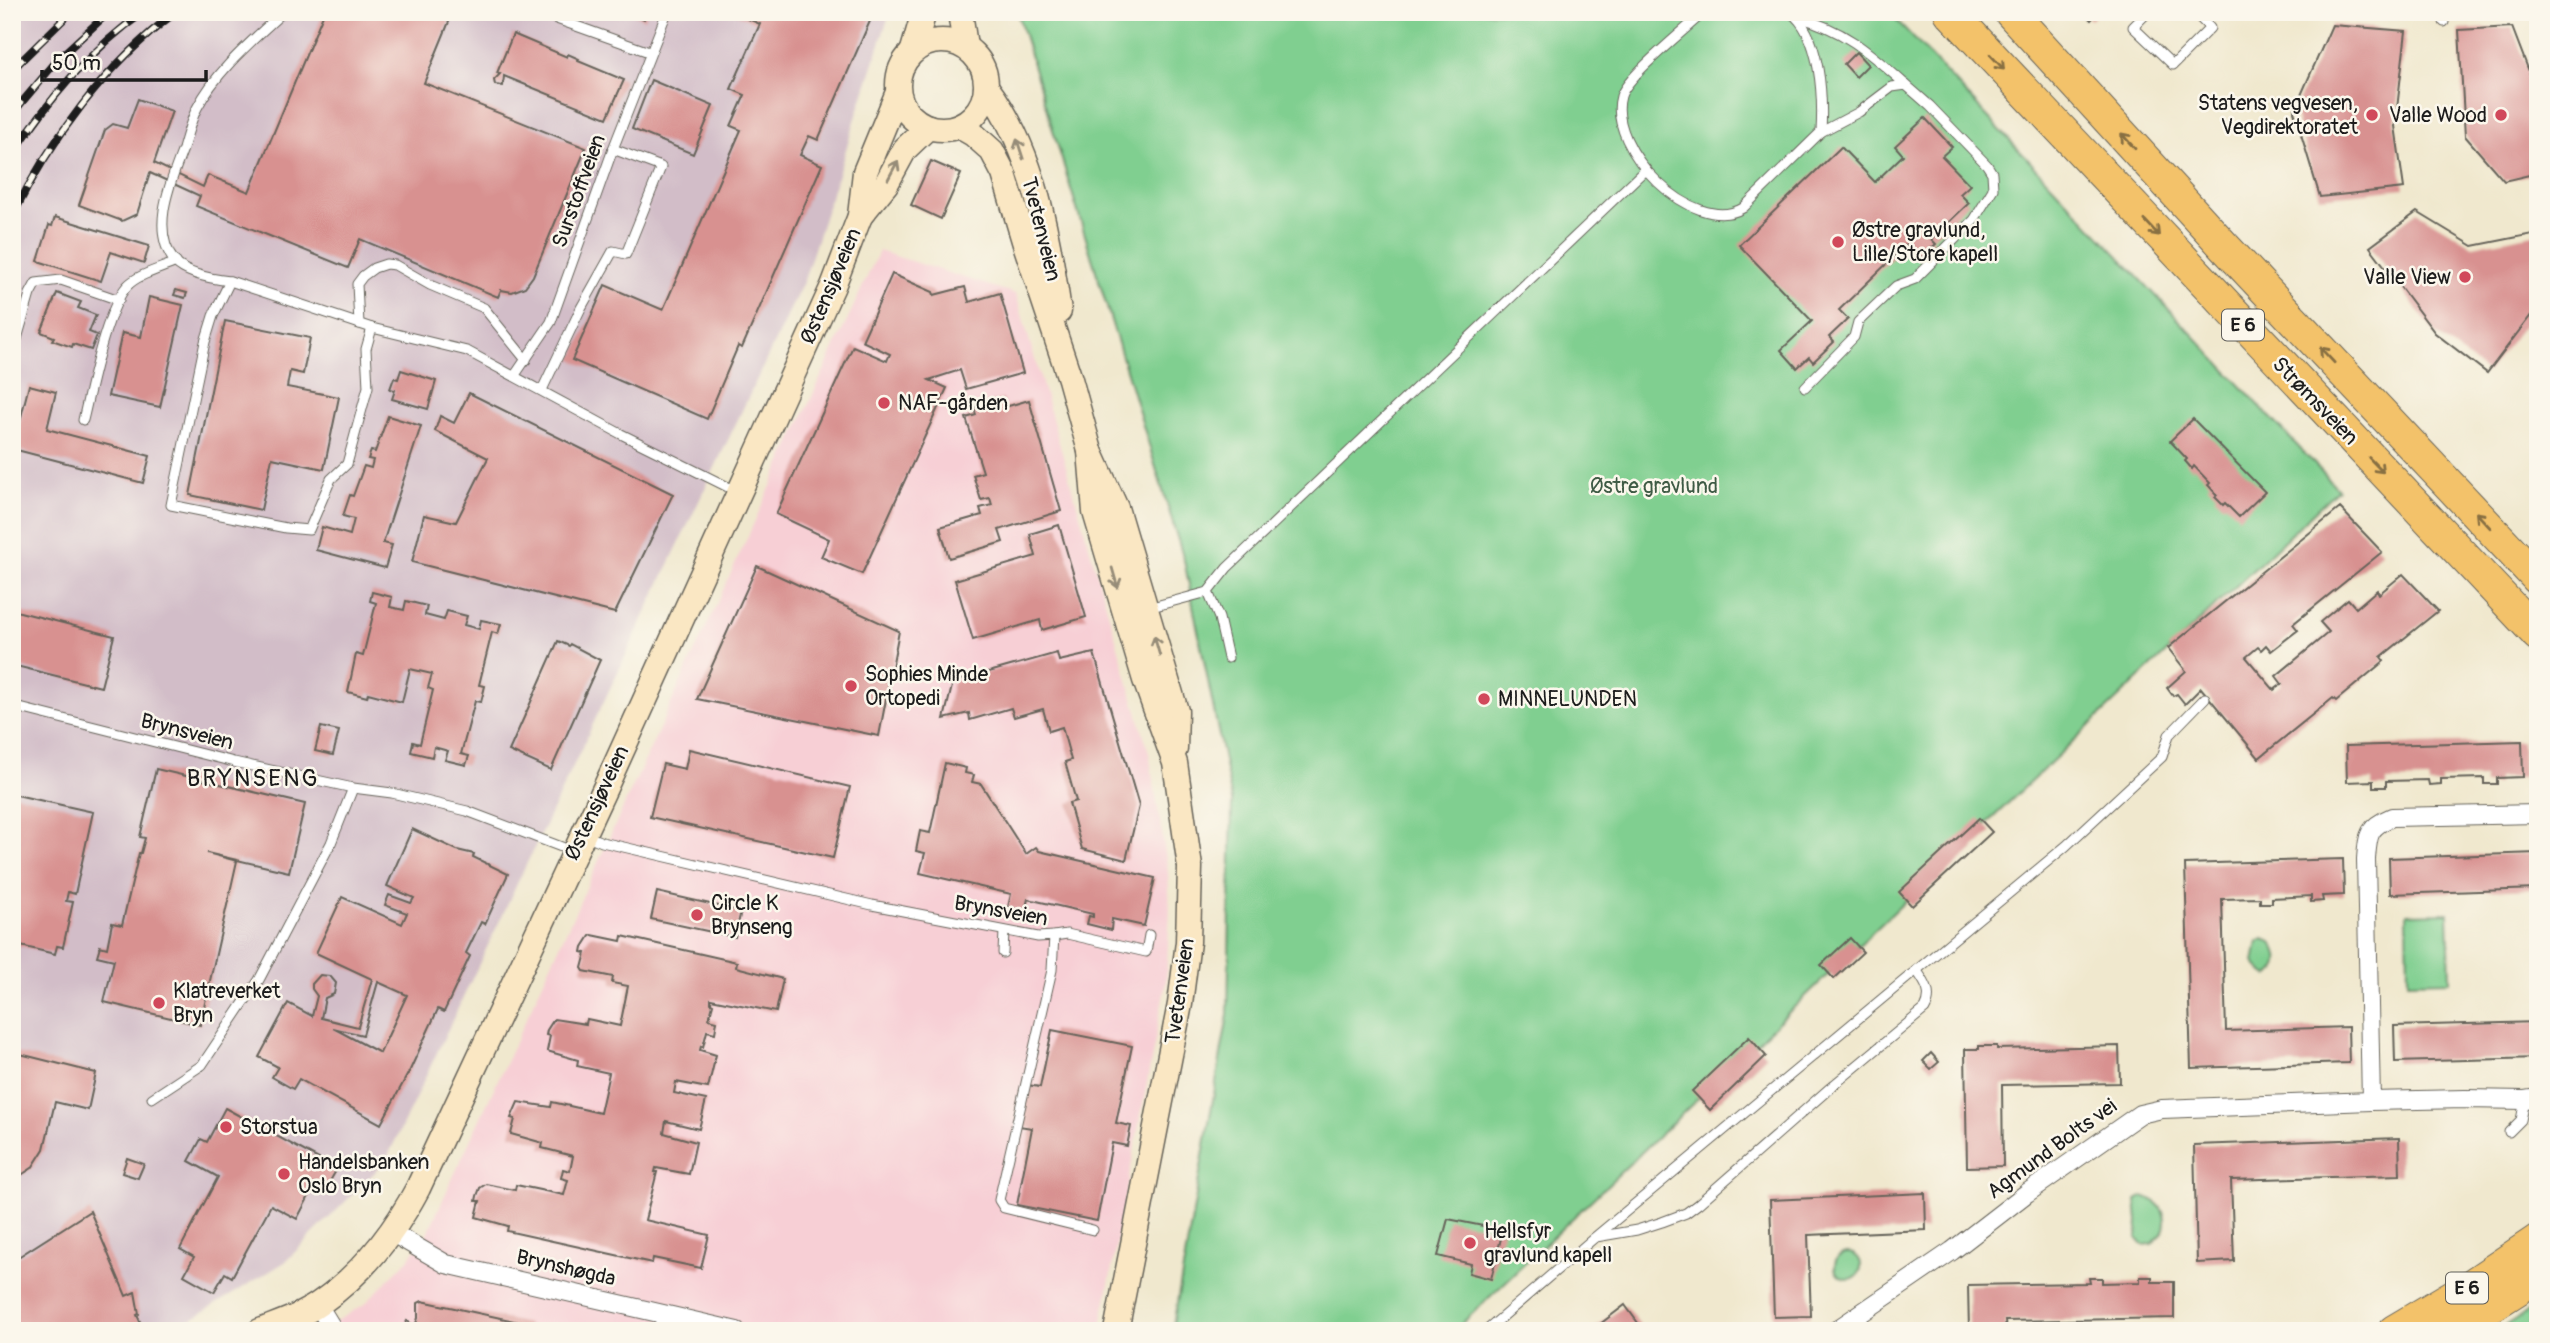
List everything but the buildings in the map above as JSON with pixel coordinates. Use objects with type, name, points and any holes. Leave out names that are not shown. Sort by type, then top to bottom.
[{"type":"highway","name":"Strømsveien","points":[[1950,12],[2538,635]]},
{"type":"highway","name":"Strømsveien","points":[[2010,12],[2224,246],[2535,575]]},
{"type":"highway","name":"E 6","points":[[2393,1331],[2473,1284],[2538,1240]]},
{"type":"highway","name":"E 6","points":[[2452,1331],[2538,1276]]},
{"type":"main road","name":"Østensjøveien","points":[[260,1331],[318,1305],[352,1277],[391,1232],[418,1188],[454,1115],[833,286],[860,216],[865,172],[898,92],[898,78],[903,63],[914,50],[924,12]]},
{"type":"main road","points":[[960,12],[965,46]]},
{"type":"main road","points":[[898,92],[905,108],[915,120],[938,129],[959,126],[978,111],[984,100],[986,75],[975,54],[965,46],[944,40],[933,41],[914,50]]},
{"type":"main road","name":"Tvetenveien","points":[[987,88],[1005,112],[1015,132],[1048,237],[1070,379]]},
{"type":"main road","name":"Tvetenveien","points":[[959,126],[983,142],[999,162],[1070,379],[1090,451],[1116,508],[1175,711],[1175,763],[1190,867],[1188,942],[1173,1041],[1116,1331]]},
{"type":"main road","name":"Østensjøveien","points":[[860,216],[886,184],[905,149],[928,127]]},
{"type":"main road","name":"Tvetenveien","points":[[1090,451],[1096,512],[1145,680],[1175,763]]},
{"type":"main road","name":"Tvetenveien","points":[[1133,1331],[1138,1218]]},
{"type":"street","points":[[2371,1101],[2365,859],[2371,830],[2378,823],[2392,817],[2538,814]]},
{"type":"street","name":"Agmund Bolts vei","points":[[1835,1331],[1952,1251],[2037,1186],[2140,1114],[2162,1108],[2531,1099]]},
{"type":"street","name":"Brynshøgda","points":[[391,1232],[446,1264],[659,1322],[737,1331]]},
{"type":"street","points":[[318,1305],[334,1331]]},
{"type":"lane","points":[[283,12],[229,63],[197,107],[164,208],[165,238],[176,262],[186,269],[211,278],[230,281],[372,328],[467,351],[621,434],[740,492]]},
{"type":"lane","points":[[537,12],[649,52]]},
{"type":"lane","name":"Surstoffveien","points":[[515,376],[551,322],[612,149],[667,12]]},
{"type":"lane","points":[[1704,12],[1634,78],[1621,94],[1625,136],[1645,170],[1663,187],[1694,207],[1716,214],[1736,212],[1765,188],[1821,132],[1859,112],[1892,87],[1906,85]]},
{"type":"lane","points":[[2148,12],[2133,27],[2173,65],[2210,28],[2196,13]]},
{"type":"lane","points":[[1793,15],[1811,41],[1820,77],[1823,102],[1821,132]]},
{"type":"lane","points":[[1793,15],[1822,23],[1864,48],[1930,106],[1987,164],[1992,173],[1993,189],[1974,220],[1915,279],[1896,286],[1858,322],[1854,337],[1805,387]]},
{"type":"lane","points":[[542,390],[612,251],[626,254],[661,167],[612,149]]},
{"type":"lane","points":[[1146,609],[1208,592],[1227,568],[1645,170]]},
{"type":"lane","points":[[83,420],[107,329],[119,300],[134,282],[176,262]]},
{"type":"lane","points":[[359,324],[357,284],[374,268],[386,264],[395,265],[430,285],[484,308],[526,360]]},
{"type":"lane","points":[[12,356],[30,294],[36,283],[61,280],[119,300]]},
{"type":"lane","points":[[230,281],[213,316],[205,342],[171,505],[286,528],[309,530],[331,479],[347,464],[368,387],[366,349],[372,328]]},
{"type":"lane","points":[[1208,592],[1219,618],[1228,658]]},
{"type":"lane","points":[[1486,1331],[1594,1238],[2056,855],[2162,757],[2169,735],[2205,698]]},
{"type":"lane","name":"Brynsveien","points":[[12,706],[234,762],[353,788],[392,793],[467,811],[579,843],[602,842],[859,902],[1038,937],[1054,936],[1049,981],[999,1200],[1004,1208],[1093,1230]]},
{"type":"lane","points":[[152,1098],[202,1065],[259,980],[331,843],[353,788]]},
{"type":"lane","points":[[1003,953],[1004,931]]},
{"type":"lane","points":[[1054,936],[1067,934],[1146,952],[1149,935]]},
{"type":"lane","points":[[1594,1238],[1637,1230],[1686,1213],[1713,1192],[1830,1088],[1925,1009],[1928,1003],[1928,988],[1917,971]]},
{"type":"lane","points":[[2509,1132],[2521,1120],[2531,1099]]},
{"type":"shaded area","points":[[12,12],[890,12],[804,280],[385,1162],[285,1262],[172,1331],[12,1331]]},
{"type":"shaded area","points":[[879,251],[1016,294],[1149,753],[1168,871],[1170,910],[1166,982],[1100,1331],[320,1331],[365,1304],[410,1257],[428,1232]]},
{"type":"green space","name":"Østre gravlund","points":[[1017,12],[1889,12],[2338,489],[1454,1331],[1172,1331],[1228,1015],[1232,801],[1184,560]]},
{"type":"green space","points":[[2448,913],[2450,981],[2408,982],[2407,914]]},
{"type":"green space","points":[[2263,939],[2272,942],[2278,955],[2278,965],[2269,976],[2254,962],[2258,942]]},
{"type":"green space","points":[[2143,1196],[2159,1206],[2165,1222],[2162,1234],[2152,1244],[2143,1245],[2137,1238],[2136,1200]]},
{"type":"green space","points":[[1848,1253],[1857,1257],[1861,1266],[1857,1275],[1848,1279],[1839,1275],[1835,1266],[1839,1257]]},
{"type":"green space","points":[[2538,1305],[2538,1331],[2498,1331]]},
{"type":"railway","points":[[12,70],[71,12]]},
{"type":"railway","points":[[12,114],[60,57],[109,12]]},
{"type":"railway","points":[[12,155],[71,77],[106,42],[144,12]]},
{"type":"railway","points":[[12,217],[44,160],[82,105],[126,55],[176,12]]},
{"type":"place","name":"Statens vegvesen, Vegdirektoratet","points":[[2372,115]]},
{"type":"place","name":"Valle Wood","points":[[2501,115]]},
{"type":"place","name":"Østre gravlund, Lille/Store kapell","points":[[1838,242]]},
{"type":"place","name":"Valle View","points":[[2465,277]]},
{"type":"place","name":"NAF-gården","points":[[884,403]]},
{"type":"place","name":"Sophies Minde Ortopedi","points":[[851,686]]},
{"type":"place","name":"MINNELUNDEN","points":[[1484,699]]},
{"type":"place","name":"Circle K Brynseng","points":[[697,915]]},
{"type":"place","name":"Klatreverket Bryn","points":[[159,1003]]},
{"type":"place","name":"Storstua","points":[[226,1127]]},
{"type":"place","name":"Handelsbanken Oslo Bryn","points":[[284,1174]]},
{"type":"place","name":"Hellsfyr gravlund kapell","points":[[1470,1243]]},
{"type":"district","name":"BRYNSENG","points":[[253,778]]}]
